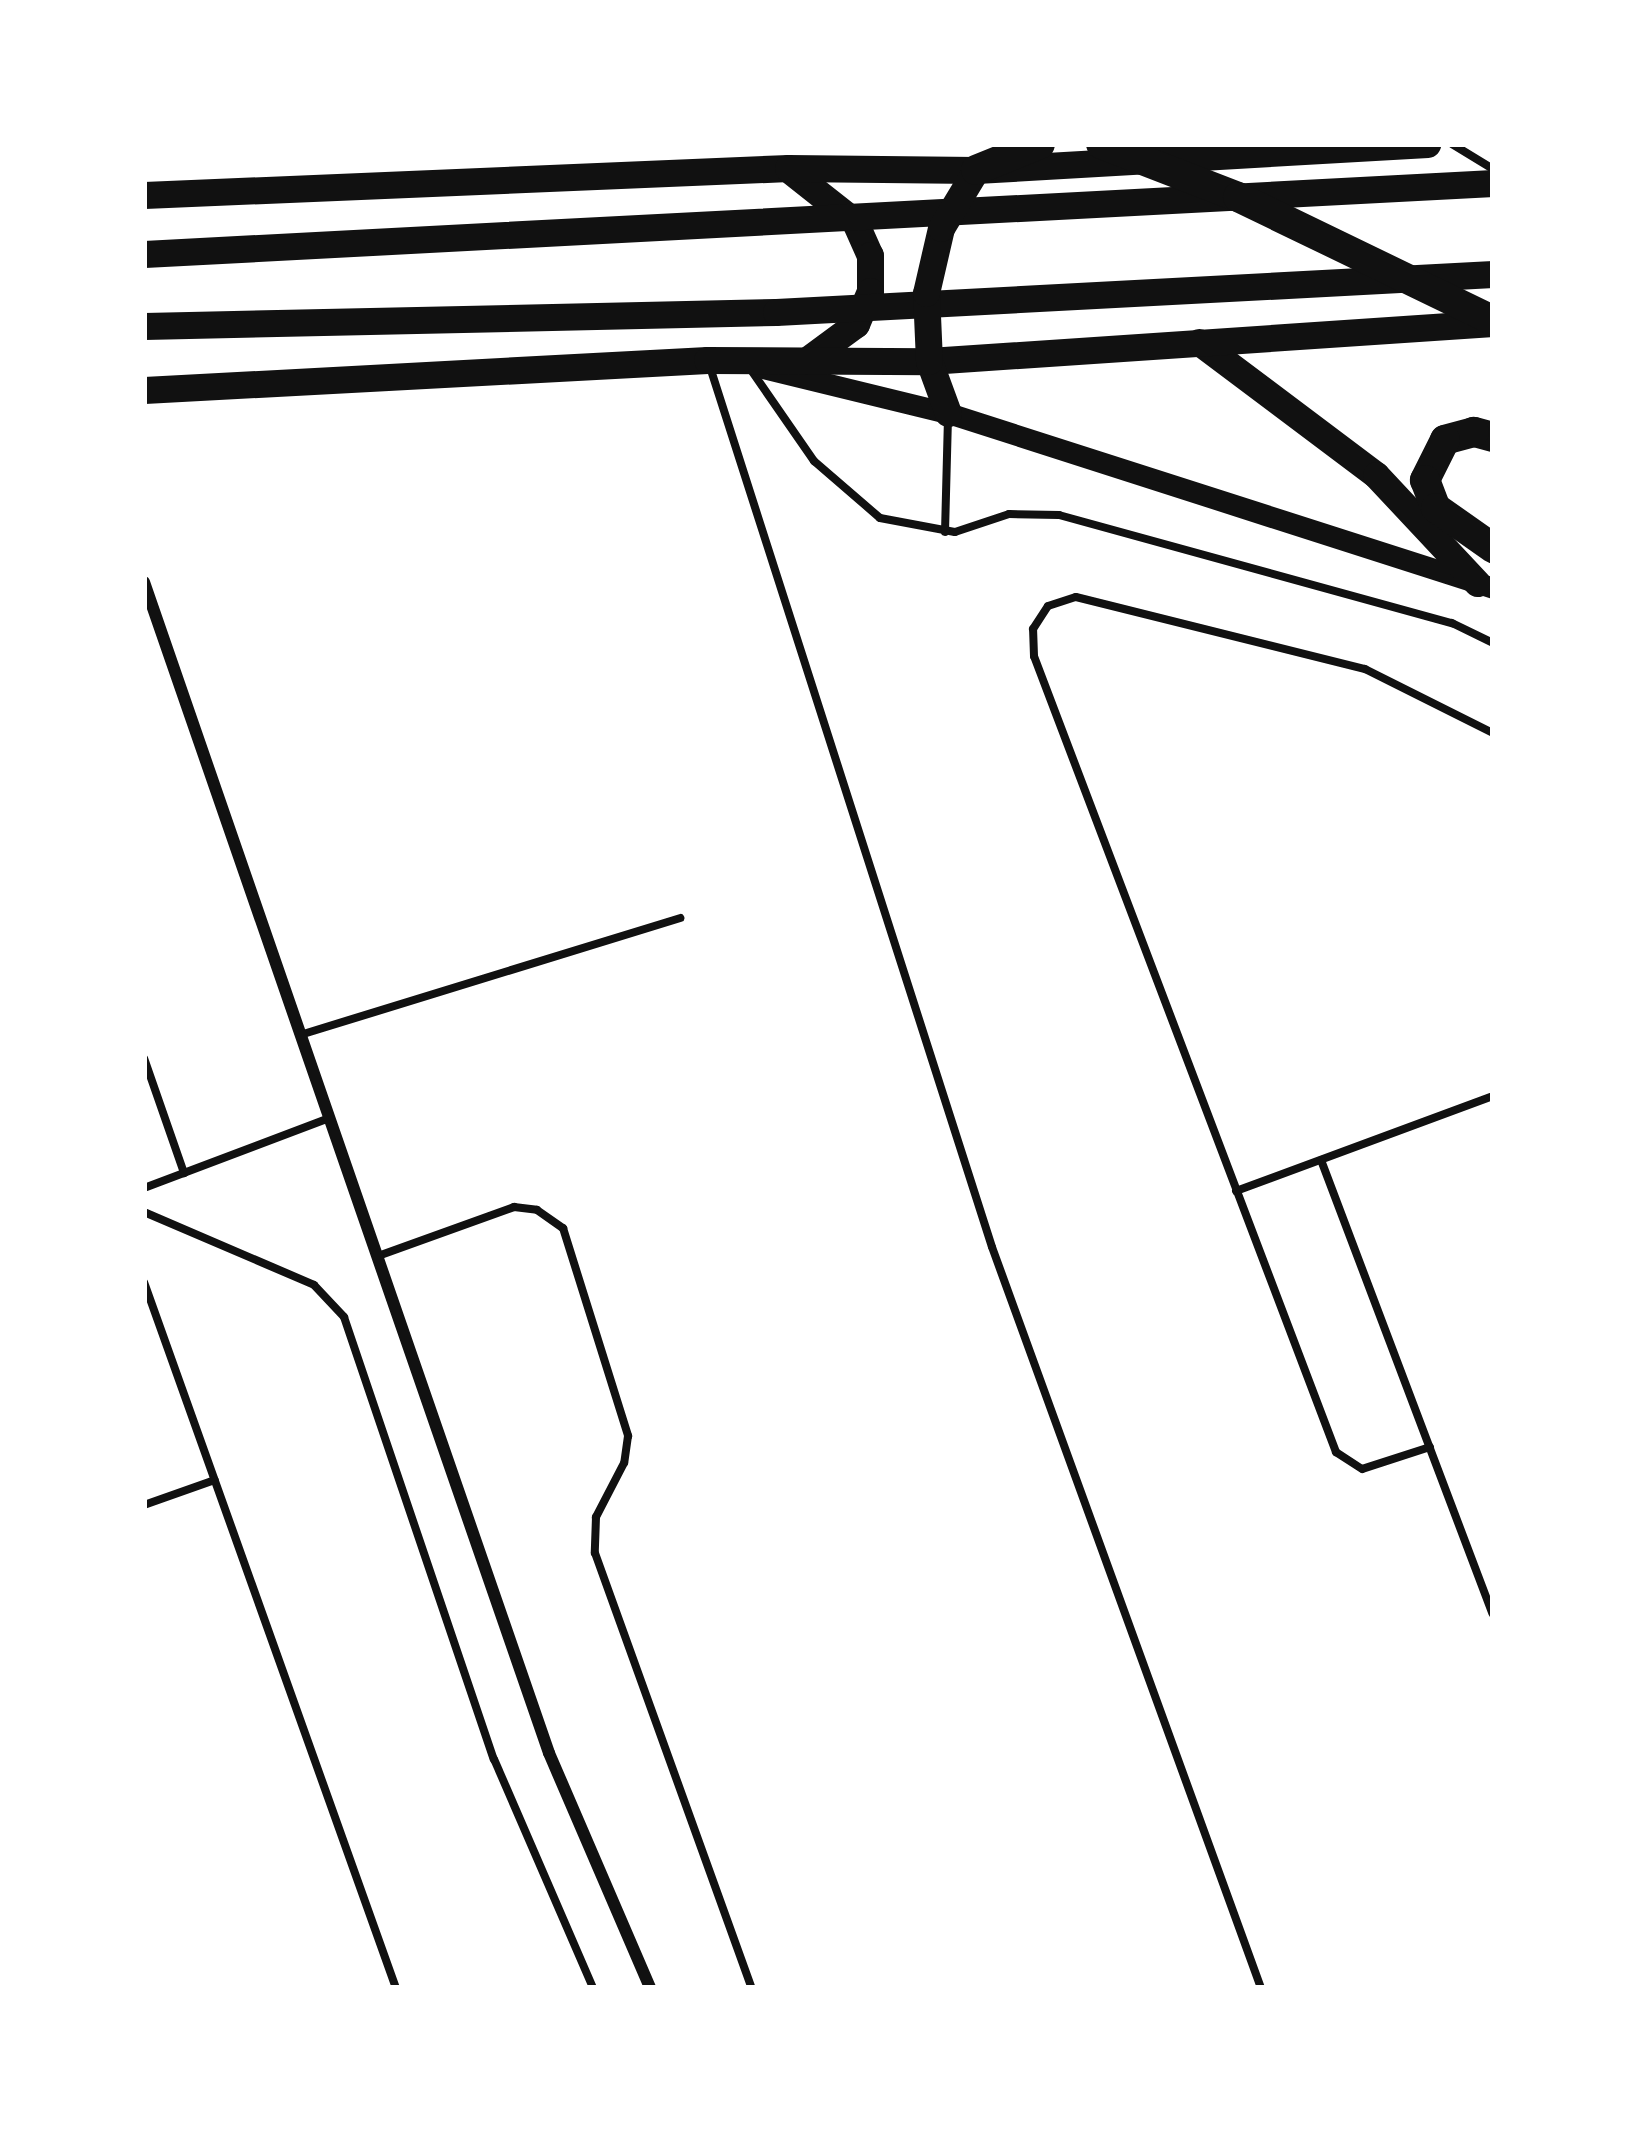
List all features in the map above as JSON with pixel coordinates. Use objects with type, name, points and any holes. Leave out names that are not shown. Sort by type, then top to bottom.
[{"type":"highway","points":[[948,413],[929,361],[931,260],[976,170],[1040,144]]},
{"type":"highway","points":[[1101,144],[1238,197],[1493,321]]},
{"type":"highway","points":[[144,195],[788,168],[976,170],[1427,144]]},
{"type":"highway","points":[[788,168],[855,222],[870,255],[870,291],[856,324],[830,350],[797,364]]},
{"type":"highway","points":[[144,254],[1493,183]]},
{"type":"highway","points":[[144,326],[776,312],[1493,274]]},
{"type":"highway","points":[[144,389],[707,360],[747,364],[929,361],[1493,321]]},
{"type":"highway","points":[[1198,342],[1348,450],[1485,585]]},
{"type":"highway","points":[[1493,437],[1474,432],[1445,440],[1425,480],[1436,508],[1493,548]]},
{"type":"main road","points":[[747,364],[948,413],[1485,585]]},
{"type":"street","points":[[144,582],[549,1753],[650,1988]]},
{"type":"lane","points":[[1453,144],[1493,169]]},
{"type":"lane","points":[[707,360],[992,1247],[1261,1988]]},
{"type":"lane","points":[[747,364],[814,461],[860,505],[892,522],[945,532],[1026,511],[1059,515],[1452,622],[1493,643]]},
{"type":"lane","points":[[945,532],[948,413]]},
{"type":"lane","points":[[1430,1447],[1362,1468],[1336,1452],[1034,656],[1038,616],[1076,598],[1365,669],[1493,734]]},
{"type":"lane","points":[[298,1036],[680,918]]},
{"type":"lane","points":[[144,1058],[184,1173]]},
{"type":"lane","points":[[1236,1191],[1493,1096]]},
{"type":"lane","points":[[144,1188],[327,1119]]},
{"type":"lane","points":[[1321,1160],[1493,1614]]},
{"type":"lane","points":[[376,1256],[514,1207],[537,1210],[563,1228],[628,1436],[624,1463],[596,1517],[595,1553],[752,1988]]},
{"type":"lane","points":[[144,1212],[314,1285],[344,1317],[494,1759],[593,1988]]},
{"type":"lane","points":[[144,1282],[396,1988]]},
{"type":"lane","points":[[144,1505],[215,1480]]}]
